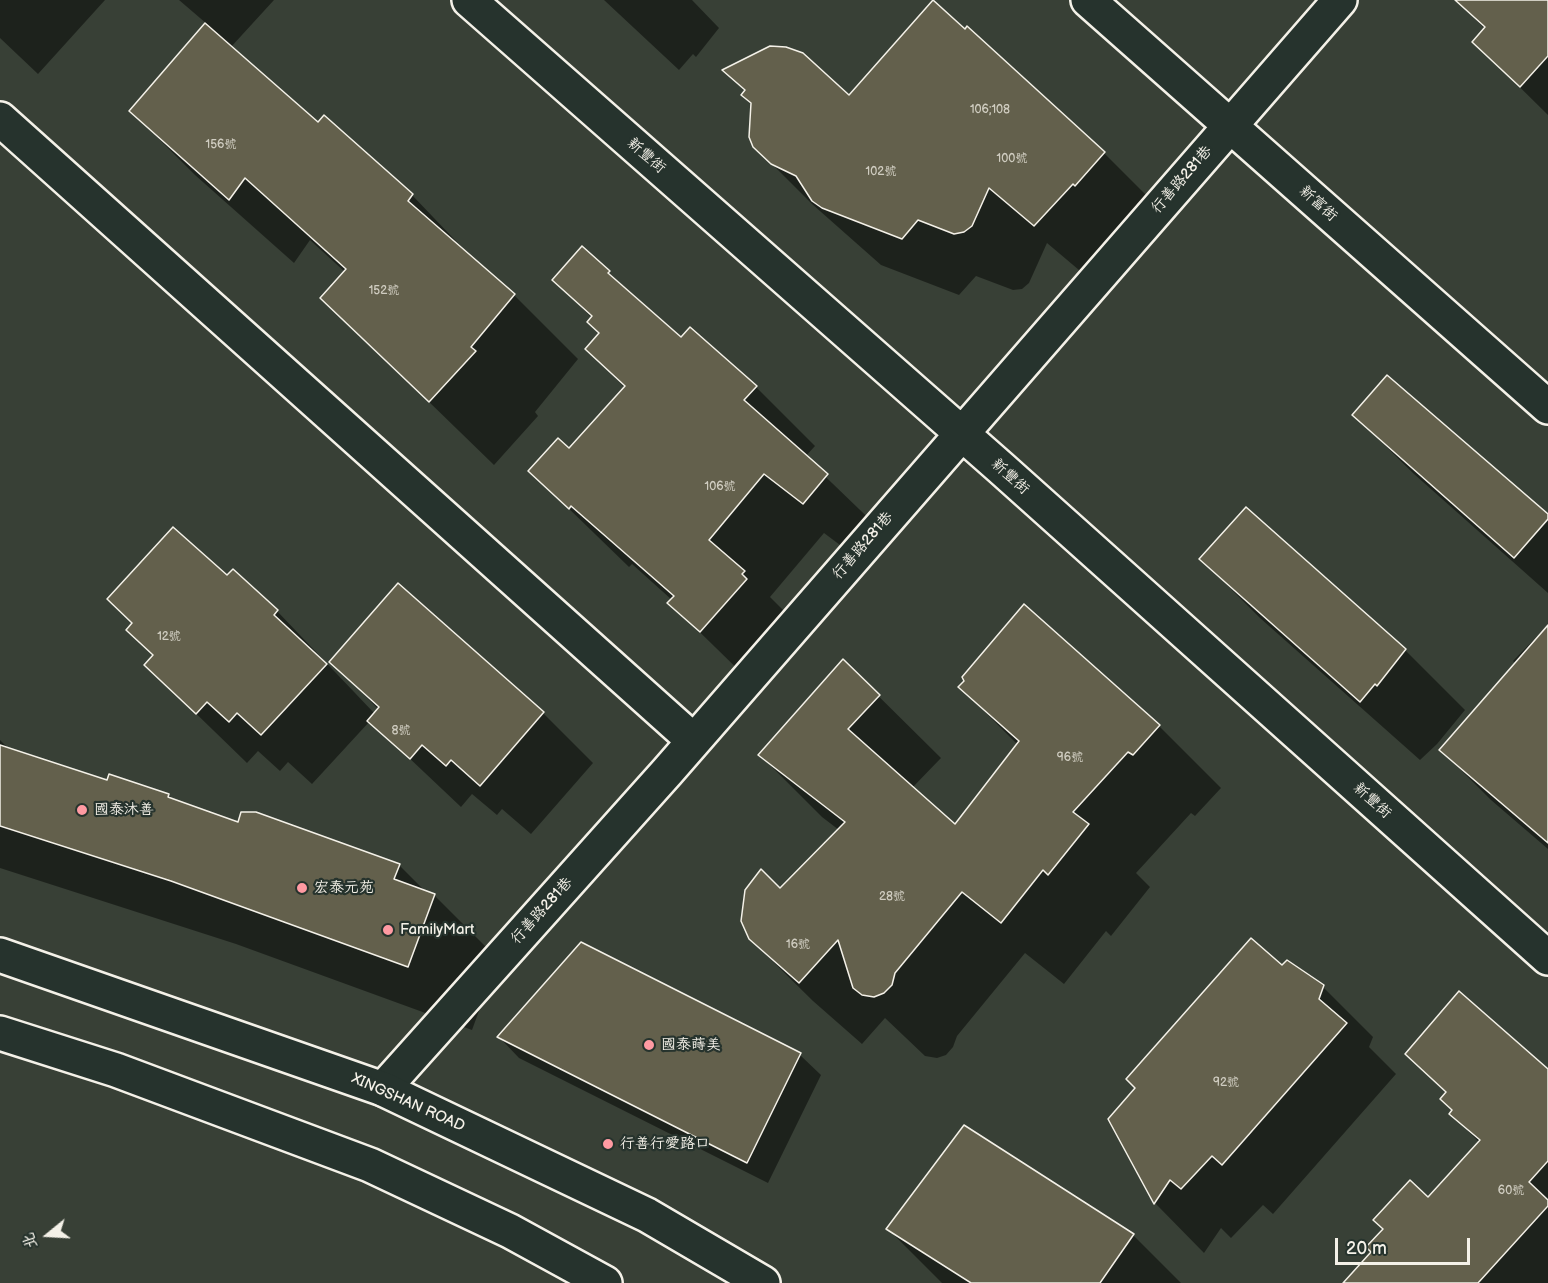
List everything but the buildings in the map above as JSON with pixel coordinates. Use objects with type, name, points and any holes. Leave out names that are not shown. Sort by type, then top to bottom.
[{"type":"street","name":"新豐街","points":[[469,0],[961,433],[1548,958]]},
{"type":"street","name":"新富街","points":[[1088,0],[1548,407]]},
{"type":"street","name":"行善路281巷","points":[[383,1089],[694,741],[1340,0]]},
{"type":"street","points":[[0,119],[694,741]]},
{"type":"street","name":"XINGSHAN ROAD","points":[[0,955],[383,1089],[647,1215],[762,1283]]},
{"type":"street","points":[[0,1033],[117,1070],[370,1165],[510,1231],[605,1283]]},
{"type":"place","name":"國泰沐善","points":[[82,810]]},
{"type":"place","name":"宏泰元苑","points":[[302,888]]},
{"type":"place","name":"FamilyMart","points":[[388,930]]},
{"type":"place","name":"國泰蒔美","points":[[649,1045]]},
{"type":"place","name":"行善行愛路口","points":[[608,1144]]}]
